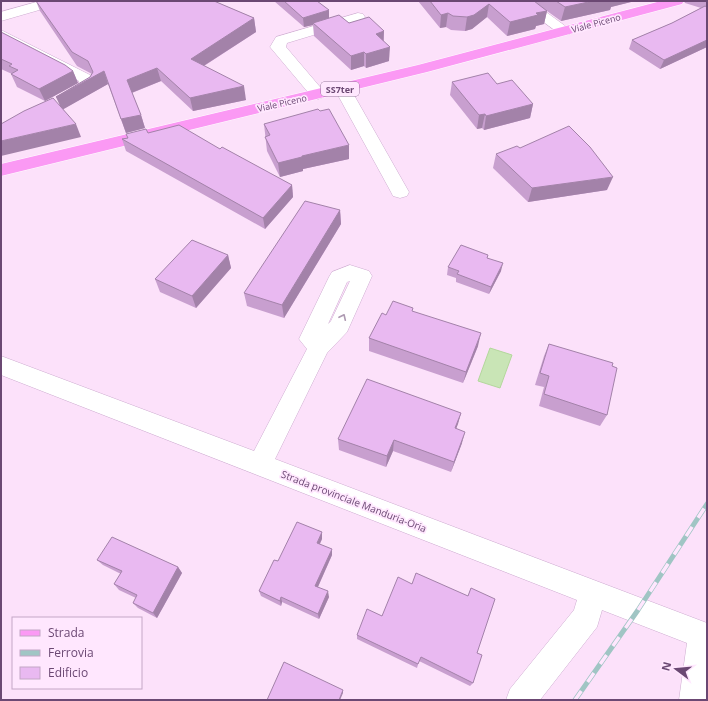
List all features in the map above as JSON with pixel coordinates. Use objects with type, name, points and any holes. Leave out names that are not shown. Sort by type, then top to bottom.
[{"type":"main road","name":"Viale Piceno","points":[[1,170],[342,88],[677,1]]},
{"type":"street","points":[[1,17],[55,1]]},
{"type":"street","points":[[522,1],[565,31]]},
{"type":"street","points":[[318,94],[278,47],[281,40],[358,17]]},
{"type":"street","points":[[1,34],[86,79],[88,86],[55,105]]},
{"type":"street","points":[[342,88],[400,192]]},
{"type":"street","points":[[260,465],[320,347]]},
{"type":"street","name":"Strada provinciale Manduria-Oria","points":[[1,365],[704,636]]},
{"type":"street","points":[[522,700],[586,617],[592,593]]},
{"type":"street","points":[[694,700],[704,636]]},
{"type":"shaded area","points":[[490,348],[512,355],[500,388],[478,381]]},
{"type":"building","points":[[36,1],[214,1],[254,18],[191,59],[244,86],[190,98],[157,68],[127,80],[141,115],[121,119],[104,71],[56,97],[90,77],[93,72],[88,61],[72,52]]},
{"type":"building","points":[[284,1],[317,1],[329,10],[303,18]]},
{"type":"building","points":[[430,1],[534,1],[547,11],[536,13],[538,15],[510,22],[489,4],[474,15],[467,17],[453,16],[448,13],[441,15]]},
{"type":"building","points":[[556,1],[593,1],[565,7]]},
{"type":"building","points":[[705,6],[707,7],[707,40],[664,60],[632,40],[672,23]]},
{"type":"building","points":[[339,15],[349,23],[369,17],[384,31],[376,34],[390,47],[366,54],[364,52],[351,56],[313,23]]},
{"type":"building","points":[[1,32],[65,65],[73,71],[39,89],[11,74],[18,70],[9,66],[12,64],[1,59]]},
{"type":"building","points":[[488,73],[497,84],[512,80],[533,104],[486,116],[485,114],[479,115],[452,82]]},
{"type":"building","points":[[53,98],[76,124],[1,141],[1,124],[24,111]]},
{"type":"building","points":[[318,109],[320,111],[329,109],[349,145],[278,163],[265,137],[270,135],[264,124]]},
{"type":"building","points":[[179,125],[220,149],[222,147],[292,185],[263,218],[122,139],[128,138],[126,134],[146,129],[148,133]]},
{"type":"building","points":[[569,126],[590,147],[613,177],[532,188],[496,154],[517,146],[520,148]]},
{"type":"building","points":[[305,201],[340,210],[282,305],[244,293]]},
{"type":"building","points":[[192,240],[228,255],[192,296],[155,279]]},
{"type":"building","points":[[461,245],[488,255],[487,258],[503,263],[491,287],[457,274],[459,271],[448,267]]},
{"type":"building","points":[[393,301],[413,308],[412,311],[481,333],[466,372],[369,338],[382,313],[386,315]]},
{"type":"building","points":[[549,344],[613,363],[612,366],[617,368],[607,415],[544,394],[549,376],[540,373]]},
{"type":"building","points":[[367,379],[461,413],[455,428],[465,432],[454,462],[394,440],[387,456],[338,439]]},
{"type":"building","points":[[297,522],[322,532],[317,543],[332,549],[315,586],[328,591],[318,614],[281,597],[280,601],[259,591],[274,560],[278,561]]},
{"type":"building","points":[[112,537],[178,567],[153,613],[133,603],[137,595],[114,584],[122,571],[97,560]]},
{"type":"building","points":[[416,573],[468,596],[471,588],[495,599],[477,653],[482,655],[473,683],[421,657],[418,664],[357,635],[367,609],[382,616],[398,577],[412,584]]},
{"type":"building","points":[[284,662],[343,690],[339,700],[267,700]]},
{"type":"railway","points":[[575,700],[638,610],[707,504]]}]
